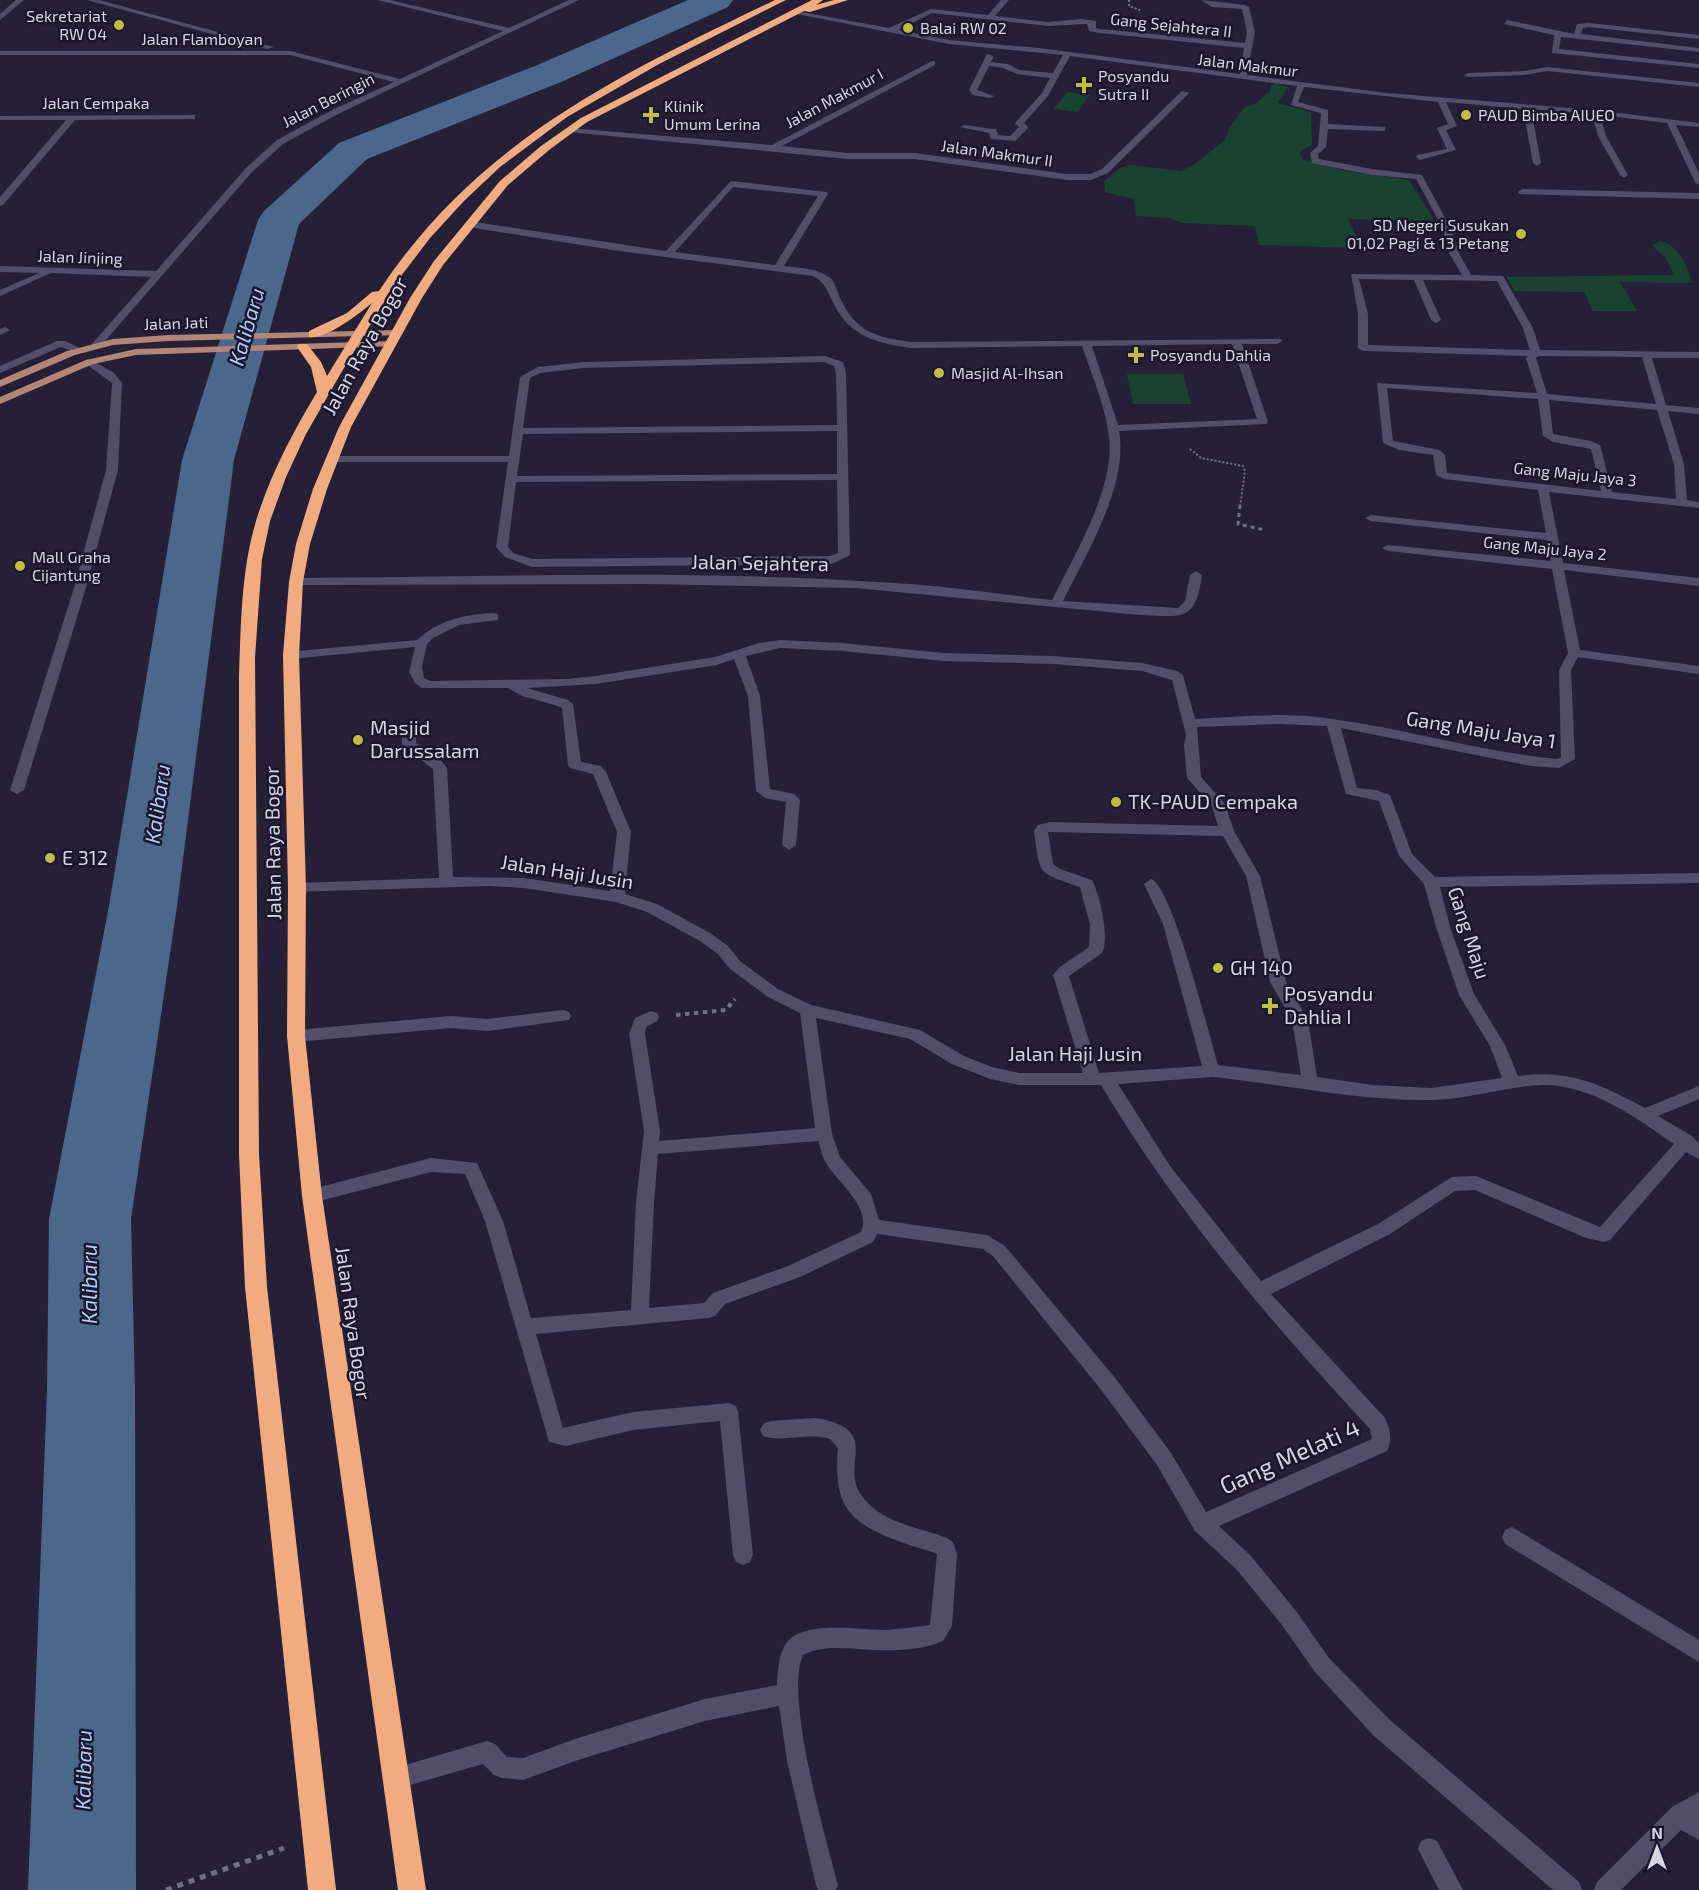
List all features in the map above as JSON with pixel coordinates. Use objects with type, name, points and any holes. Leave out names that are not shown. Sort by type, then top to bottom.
[{"type":"highway","name":"Jalan Raya Bogor","points":[[322,1890],[256,1287],[249,1154],[247,677],[252,583],[263,522],[290,452],[323,391],[396,276],[444,215],[512,152],[580,105],[701,38],[763,0]]},
{"type":"highway","name":"Jalan Raya Bogor","points":[[701,38],[782,0]]},
{"type":"highway","name":"Jalan Raya Bogor","points":[[412,1890],[312,1196],[296,1036],[297,888],[291,655],[296,582],[311,516],[345,427],[438,263],[504,183],[569,130],[657,81],[819,0]]},
{"type":"highway","name":"Jalan Raya Bogor","points":[[800,11],[845,1]]},
{"type":"highway","points":[[313,334],[351,315],[396,276]]},
{"type":"highway","points":[[303,347],[315,359],[321,373],[323,391]]},
{"type":"main road","name":"Jalan Jati","points":[[0,384],[79,350],[141,339],[359,333],[394,339]]},
{"type":"main road","name":"Jalan Jati","points":[[0,401],[90,362],[136,352],[351,346],[394,339]]},
{"type":"street","points":[[0,18],[20,0]]},
{"type":"street","points":[[90,0],[290,52]]},
{"type":"street","points":[[382,0],[509,30]]},
{"type":"street","name":"Jalan Beringin","points":[[95,346],[267,152],[309,125],[575,0]]},
{"type":"street","points":[[991,16],[1005,0]]},
{"type":"street","points":[[1205,0],[1212,5],[1245,7],[1251,32],[1243,77]]},
{"type":"street","name":"Jalan Makmur","points":[[800,11],[949,42],[1068,54],[1441,100],[1595,112],[1699,125]]},
{"type":"street","name":"Gang Sejahtera II","points":[[890,31],[931,11],[1063,25],[1072,21],[1090,21],[1093,23],[1093,30],[1249,46]]},
{"type":"street","points":[[1507,22],[1577,37],[1699,50]]},
{"type":"street","points":[[1577,37],[1580,26],[1589,25],[1699,37]]},
{"type":"street","points":[[1547,69],[1551,66],[1558,34]]},
{"type":"street","points":[[990,96],[973,92],[996,46]]},
{"type":"street","points":[[1555,51],[1699,66]]},
{"type":"street","name":"Jalan Flamboyan","points":[[0,53],[290,52],[401,81]]},
{"type":"street","name":"Jalan Makmur II","points":[[964,127],[993,131],[995,132],[994,137],[1011,139],[1024,127],[1020,124],[1045,94],[1068,54]]},
{"type":"street","name":"Jalan Makmur I","points":[[569,130],[772,148],[932,63]]},
{"type":"street","points":[[986,63],[1005,66],[1017,72],[1056,76]]},
{"type":"street","points":[[1681,83],[1684,65]]},
{"type":"street","points":[[1468,75],[1525,73],[1547,69],[1699,86]]},
{"type":"street","points":[[1301,84],[1293,102],[1325,111],[1322,147],[1313,157],[1315,161],[1372,172],[1419,177],[1447,229],[1454,253],[1468,277]]},
{"type":"street","name":"Jalan Makmur II","points":[[772,148],[848,156],[915,156],[1037,174],[1091,177],[1105,171],[1185,93]]},
{"type":"street","points":[[1420,157],[1452,150],[1441,128],[1453,126],[1441,100]]},
{"type":"street","points":[[1527,107],[1537,163]]},
{"type":"street","points":[[1595,112],[1602,136],[1624,175]]},
{"type":"street","name":"Jalan Cempaka","points":[[0,118],[192,117]]},
{"type":"street","points":[[0,203],[72,118]]},
{"type":"street","points":[[1670,121],[1699,182]]},
{"type":"street","points":[[1324,126],[1382,129]]},
{"type":"street","points":[[668,254],[731,184],[824,194],[779,267]]},
{"type":"street","points":[[1522,192],[1699,196]]},
{"type":"street","points":[[468,224],[668,254],[779,267],[823,276],[828,280],[844,318],[866,338],[911,345],[1277,341]]},
{"type":"street","name":"Jalan Jinjing","points":[[0,269],[159,274]]},
{"type":"street","points":[[0,293],[51,271]]},
{"type":"street","points":[[1607,493],[1596,447],[1592,444],[1557,440],[1548,436],[1543,397],[1531,358],[1535,352],[1528,328],[1500,279],[1354,276],[1363,314],[1363,348],[1535,352],[1646,355],[1699,355]]},
{"type":"street","points":[[1417,276],[1436,320]]},
{"type":"street","points":[[1112,428],[1263,422],[1236,341]]},
{"type":"street","points":[[1056,603],[1091,531],[1111,476],[1116,446],[1086,342]]},
{"type":"street","points":[[0,370],[61,343],[79,350]]},
{"type":"street","points":[[1646,355],[1679,464],[1682,502]]},
{"type":"street","points":[[825,359],[839,364],[844,555],[832,560],[532,563],[509,555],[502,547],[518,431],[525,377],[538,370],[584,365],[825,359]]},
{"type":"street","points":[[17,790],[79,591],[112,470],[117,384],[110,375],[90,362]]},
{"type":"street","name":"Gang Maju Jaya 3","points":[[1543,397],[1382,385],[1388,444],[1436,452],[1440,455],[1442,475],[1448,477],[1699,505]]},
{"type":"street","points":[[1543,397],[1699,411]]},
{"type":"street","points":[[518,431],[842,428]]},
{"type":"street","points":[[332,459],[514,459]]},
{"type":"street","points":[[511,479],[843,477]]},
{"type":"street","points":[[1543,487],[1574,653],[1699,670]]},
{"type":"street","points":[[1371,518],[1552,537]]},
{"type":"street","name":"Gang Maju Jaya 2","points":[[1388,548],[1699,582]]},
{"type":"street","name":"Jalan Sejahtera","points":[[296,582],[656,580],[856,584],[1181,612],[1191,601],[1196,575]]},
{"type":"street","points":[[291,655],[421,643],[437,630],[457,621],[494,617]]},
{"type":"street","points":[[421,643],[414,674],[416,679],[427,685],[567,683],[596,680],[686,667],[739,655],[763,646],[780,644],[834,646],[944,657],[1053,660],[1142,667],[1173,674],[1178,678],[1191,723],[1193,735],[1191,768],[1194,778],[1218,804],[1227,831],[1253,876],[1278,982],[1300,1020],[1310,1082]]},
{"type":"street","name":"Gang Maju Jaya 1","points":[[1333,723],[1546,763],[1565,762],[1568,759],[1565,670],[1574,653]]},
{"type":"street","points":[[739,655],[754,696],[763,791],[767,795],[789,796],[793,800],[789,845]]},
{"type":"street","points":[[510,683],[527,693],[563,703],[568,707],[574,765],[596,769],[599,772],[624,832],[617,897]]},
{"type":"street","points":[[1191,723],[1267,720],[1333,723]]},
{"type":"street","name":"Gang Maju","points":[[1333,723],[1351,791],[1357,794],[1380,795],[1385,798],[1406,856],[1431,882],[1443,927],[1467,995],[1497,1045],[1512,1082]]},
{"type":"street","points":[[409,733],[409,745],[440,768],[446,881]]},
{"type":"street","points":[[1227,831],[1050,827],[1043,828],[1041,831],[1046,866],[1055,873],[1087,884],[1097,925],[1097,950],[1088,960],[1067,969],[1061,975],[1100,1079],[1172,1182],[1257,1292],[1384,1229],[1452,1184],[1476,1183],[1592,1233],[1604,1235],[1692,1147]]},
{"type":"street","points":[[1431,882],[1699,878]]},
{"type":"street","name":"Jalan Haji Jusin","points":[[297,888],[446,881],[524,883],[617,897],[652,908],[696,932],[723,950],[735,965],[773,993],[807,1010],[914,1034],[958,1060],[990,1073],[1019,1079],[1100,1079],[1212,1071],[1373,1091],[1431,1094],[1542,1079],[1573,1082],[1603,1093],[1644,1115],[1692,1147]]},
{"type":"street","points":[[1150,884],[1170,924],[1212,1071]]},
{"type":"street","points":[[524,1327],[709,1310],[719,1298],[794,1272],[867,1237],[872,1226],[865,1199],[833,1160],[824,1134],[807,1010]]},
{"type":"street","points":[[296,1036],[451,1022],[487,1025],[563,1016]]},
{"type":"street","points":[[640,1317],[645,1203],[652,1131],[637,1034],[638,1025],[642,1020],[651,1017]]},
{"type":"street","points":[[1644,1115],[1699,1092]]},
{"type":"street","points":[[651,1148],[824,1134]]},
{"type":"street","points":[[312,1196],[431,1165],[471,1168],[494,1221],[556,1436],[566,1437],[633,1421],[729,1412],[743,1555]]},
{"type":"street","points":[[872,1226],[987,1242],[999,1251],[1109,1385],[1164,1460],[1202,1524],[1244,1563],[1289,1618],[1322,1665],[1382,1728],[1571,1890]]},
{"type":"street","name":"Gang Melati 4","points":[[1202,1524],[1380,1445],[1382,1435],[1378,1424],[1300,1343],[1257,1292]]},
{"type":"street","points":[[770,1430],[814,1426],[841,1436],[848,1448],[847,1488],[856,1507],[888,1528],[940,1545],[946,1549],[947,1554],[941,1631],[912,1638],[815,1641],[797,1648],[789,1657],[788,1693],[792,1735],[827,1885]]},
{"type":"street","points":[[1512,1537],[1699,1652]]},
{"type":"street","points":[[396,1778],[487,1752],[502,1767],[523,1769],[578,1749],[705,1710],[788,1693]]},
{"type":"street","points":[[1605,1890],[1680,1815],[1699,1803]]},
{"type":"street","points":[[1680,1815],[1699,1829]]},
{"type":"street","points":[[1430,1850],[1452,1890]]},
{"type":"path","points":[[1185,446],[1201,458],[1245,468],[1238,524],[1265,530]]},
{"type":"path","points":[[651,1017],[722,1011],[731,1006],[735,1000],[735,965]]},
{"type":"path","points":[[166,1890],[316,1837]]},
{"type":"green space","points":[[1275,83],[1288,87],[1278,102],[1280,104],[1311,112],[1312,144],[1300,152],[1302,159],[1345,171],[1409,180],[1435,221],[1349,219],[1359,244],[1356,248],[1259,245],[1255,226],[1183,223],[1169,218],[1136,216],[1134,199],[1105,192],[1104,181],[1120,168],[1129,165],[1181,171],[1195,164],[1225,140],[1230,127],[1245,107],[1255,104],[1270,91],[1271,86]]},
{"type":"green space","points":[[1067,92],[1090,95],[1078,112],[1054,109]]},
{"type":"green space","points":[[1660,241],[1673,247],[1682,257],[1692,283],[1620,282],[1637,311],[1593,311],[1584,292],[1515,291],[1506,277],[1674,275],[1665,257],[1652,246]]},
{"type":"green space","points":[[1127,374],[1183,374],[1191,404],[1133,404]]},
{"type":"waterway","name":"Kalibaru","points":[[82,1890],[91,1390],[90,1219],[143,906],[208,460],[279,220],[353,151],[548,74],[716,0]]},
{"type":"place","name":"Sekretariat RW 04","points":[[119,25]]},
{"type":"place","name":"Balai RW 02","points":[[908,28]]},
{"type":"place","name":"Posyandu Sutra II","points":[[1084,85]]},
{"type":"place","name":"Klinik Umum Lerina","points":[[651,115]]},
{"type":"place","name":"PAUD Bimba AIUEO","points":[[1466,115]]},
{"type":"place","name":"SD Negeri Susukan 01,02 Pagi & 13 Petang","points":[[1521,234]]},
{"type":"place","name":"Posyandu Dahlia","points":[[1136,355]]},
{"type":"place","name":"Masjid Al-Ihsan","points":[[939,373]]},
{"type":"place","name":"Mall Graha Cijantung","points":[[20,566]]},
{"type":"place","name":"Masjid Darussalam","points":[[358,740]]},
{"type":"place","name":"TK-PAUD Cempaka","points":[[1116,802]]},
{"type":"place","name":"E 312","points":[[50,858]]},
{"type":"place","name":"GH 140","points":[[1218,968]]},
{"type":"place","name":"Posyandu Dahlia I","points":[[1270,1006]]}]
